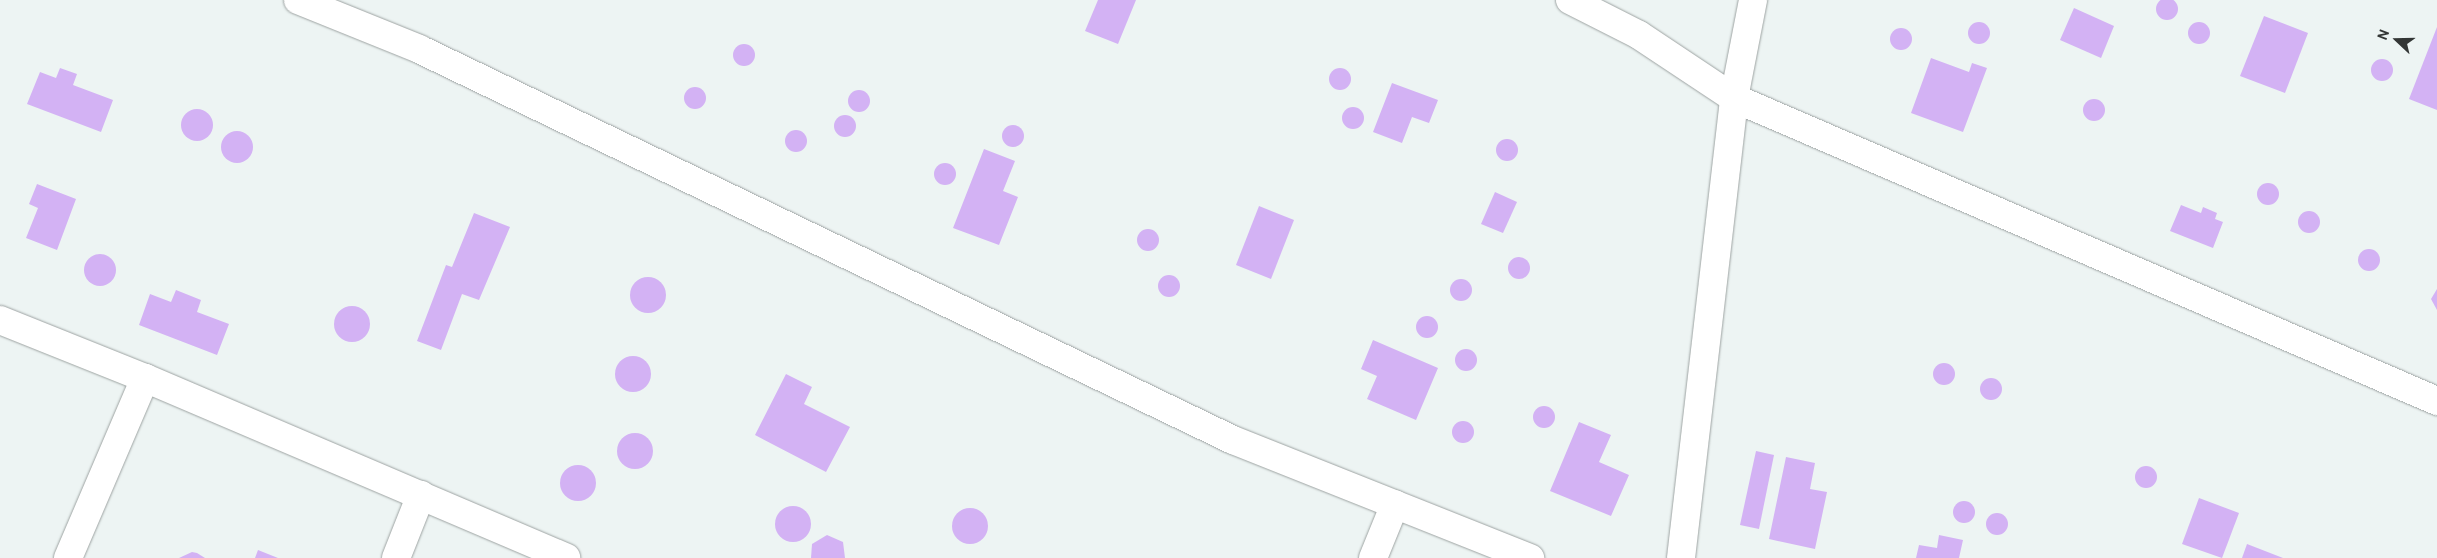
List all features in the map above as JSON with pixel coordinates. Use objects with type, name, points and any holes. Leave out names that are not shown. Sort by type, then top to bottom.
[{"type":"street","points":[[298,0],[419,49],[1233,440],[1530,558]]},
{"type":"street","points":[[1570,0],[1639,36],[1734,98],[2437,401]]},
{"type":"street","points":[[1681,558],[1734,98],[1753,0]]},
{"type":"street","points":[[0,320],[145,378],[566,558]]},
{"type":"street","points":[[68,558],[145,378]]},
{"type":"street","points":[[396,558],[421,495]]},
{"type":"street","points":[[1373,558],[1395,504]]},
{"type":"building","points":[[2167,-2],[2175,1],[2178,9],[2175,17],[2167,20],[2159,17],[2156,9],[2159,1]]},
{"type":"building","points":[[1098,0],[1136,0],[1118,44],[1085,31]]},
{"type":"building","points":[[2074,8],[2114,26],[2101,58],[2060,40]]},
{"type":"building","points":[[2264,16],[2308,33],[2285,93],[2240,76]]},
{"type":"building","points":[[1979,22],[1987,25],[1990,33],[1987,41],[1979,44],[1971,41],[1968,33],[1971,25]]},
{"type":"building","points":[[2199,22],[2207,25],[2210,33],[2207,41],[2199,44],[2191,41],[2188,33],[2191,25]]},
{"type":"building","points":[[2437,27],[2437,110],[2409,99]]},
{"type":"building","points":[[1901,28],[1909,31],[1912,39],[1909,47],[1901,50],[1893,47],[1890,39],[1893,31]]},
{"type":"building","points":[[744,44],[752,47],[755,55],[752,63],[744,66],[736,63],[733,55],[736,47]]},
{"type":"building","points":[[1931,58],[1969,72],[1972,63],[1987,68],[1963,132],[1911,113]]},
{"type":"building","points":[[2382,59],[2390,62],[2393,70],[2390,78],[2382,81],[2374,78],[2371,70],[2374,62]]},
{"type":"building","points":[[60,68],[77,74],[73,85],[113,100],[101,132],[27,104],[40,72],[56,78]]},
{"type":"building","points":[[1340,68],[1348,71],[1351,79],[1348,87],[1340,90],[1332,87],[1329,79],[1332,71]]},
{"type":"building","points":[[1392,83],[1438,100],[1429,123],[1412,117],[1402,143],[1373,132]]},
{"type":"building","points":[[695,87],[703,90],[706,98],[703,106],[695,109],[687,106],[684,98],[687,90]]},
{"type":"building","points":[[859,90],[867,93],[870,101],[867,109],[859,112],[851,109],[848,101],[851,93]]},
{"type":"building","points":[[2094,99],[2102,102],[2105,110],[2102,118],[2094,121],[2086,118],[2083,110],[2086,102]]},
{"type":"building","points":[[1353,107],[1361,110],[1364,118],[1361,126],[1353,129],[1345,126],[1342,118],[1345,110]]},
{"type":"building","points":[[197,109],[203,110],[208,114],[212,119],[212,131],[208,136],[203,140],[197,141],[191,140],[186,136],[182,131],[181,125],[182,119],[186,114],[191,110]]},
{"type":"building","points":[[845,115],[853,118],[856,126],[853,134],[845,137],[837,134],[834,126],[837,118]]},
{"type":"building","points":[[1013,125],[1021,128],[1024,136],[1021,144],[1013,147],[1005,144],[1002,136],[1005,128]]},
{"type":"building","points":[[796,130],[804,133],[807,141],[804,149],[796,152],[788,149],[785,141],[788,133]]},
{"type":"building","points":[[237,131],[243,132],[248,136],[252,141],[252,153],[248,158],[243,162],[237,163],[231,162],[226,158],[222,153],[221,147],[222,141],[226,136],[231,132]]},
{"type":"building","points":[[1507,139],[1515,142],[1518,150],[1515,158],[1507,161],[1499,158],[1496,150],[1499,142]]},
{"type":"building","points":[[984,149],[1015,161],[1003,191],[1018,197],[999,245],[953,228]]},
{"type":"building","points":[[945,163],[953,166],[956,174],[953,182],[945,185],[937,182],[934,174],[937,166]]},
{"type":"building","points":[[2268,183],[2276,186],[2279,194],[2276,202],[2268,205],[2260,202],[2257,194],[2260,186]]},
{"type":"building","points":[[37,184],[76,199],[57,250],[26,238],[38,208],[29,204]]},
{"type":"building","points":[[1495,192],[1517,202],[1503,233],[1481,224]]},
{"type":"building","points":[[2181,205],[2201,213],[2203,207],[2217,213],[2215,219],[2223,222],[2213,248],[2170,231]]},
{"type":"building","points":[[1259,206],[1294,220],[1271,279],[1236,265]]},
{"type":"building","points":[[2309,211],[2317,214],[2320,222],[2317,230],[2309,233],[2301,230],[2298,222],[2301,214]]},
{"type":"building","points":[[474,213],[510,227],[479,300],[462,294],[441,350],[417,341],[446,265],[452,267]]},
{"type":"building","points":[[1148,229],[1156,232],[1159,240],[1156,248],[1148,251],[1140,248],[1137,240],[1140,232]]},
{"type":"building","points":[[2369,249],[2377,252],[2380,260],[2377,268],[2369,271],[2361,268],[2358,260],[2361,252]]},
{"type":"building","points":[[100,254],[106,255],[111,259],[115,264],[115,276],[111,281],[106,285],[100,286],[94,285],[89,281],[85,276],[84,270],[85,264],[89,259],[94,255]]},
{"type":"building","points":[[1519,257],[1527,260],[1530,268],[1527,276],[1519,279],[1511,276],[1508,268],[1511,260]]},
{"type":"building","points":[[1169,275],[1177,278],[1180,286],[1177,294],[1169,297],[1161,294],[1158,286],[1161,278]]},
{"type":"building","points":[[648,277],[661,282],[666,295],[661,308],[648,313],[635,308],[630,295],[635,282]]},
{"type":"building","points":[[1461,279],[1469,282],[1472,290],[1469,298],[1461,301],[1453,298],[1450,290],[1453,282]]},
{"type":"building","points":[[2437,289],[2437,310],[2431,299]]},
{"type":"building","points":[[176,290],[201,300],[197,312],[229,324],[217,355],[139,325],[150,294],[171,302]]},
{"type":"building","points":[[352,306],[365,311],[370,324],[365,337],[352,342],[339,337],[334,324],[339,311]]},
{"type":"building","points":[[1427,316],[1435,319],[1438,327],[1435,335],[1427,338],[1419,335],[1416,327],[1419,319]]},
{"type":"building","points":[[1373,340],[1438,368],[1416,420],[1367,399],[1377,376],[1361,369]]},
{"type":"building","points":[[1466,349],[1474,352],[1477,360],[1474,368],[1466,371],[1458,368],[1455,360],[1458,352]]},
{"type":"building","points":[[633,356],[646,361],[651,374],[646,387],[633,392],[620,387],[615,374],[620,361]]},
{"type":"building","points":[[1944,363],[1952,366],[1955,374],[1952,382],[1944,385],[1936,382],[1933,374],[1936,366]]},
{"type":"building","points":[[786,374],[812,387],[804,404],[850,427],[826,472],[755,435]]},
{"type":"building","points":[[1991,378],[1999,381],[2002,389],[1999,397],[1991,400],[1983,397],[1980,389],[1983,381]]},
{"type":"building","points":[[1544,406],[1552,409],[1555,417],[1552,425],[1544,428],[1536,425],[1533,417],[1536,409]]},
{"type":"building","points":[[1463,421],[1471,424],[1474,432],[1471,440],[1463,443],[1455,440],[1452,432],[1455,424]]},
{"type":"building","points":[[1579,422],[1611,435],[1599,462],[1629,475],[1611,516],[1550,491]]},
{"type":"building","points":[[635,433],[648,438],[653,451],[648,464],[635,469],[622,464],[617,451],[622,438]]},
{"type":"building","points":[[1756,451],[1774,455],[1759,529],[1740,525]]},
{"type":"building","points":[[1786,457],[1815,463],[1810,489],[1827,492],[1815,549],[1769,539]]},
{"type":"building","points":[[578,465],[591,470],[596,483],[591,496],[578,501],[565,496],[560,483],[565,470]]},
{"type":"building","points":[[2146,466],[2154,469],[2157,477],[2154,485],[2146,488],[2138,485],[2135,477],[2138,469]]},
{"type":"building","points":[[2199,498],[2239,513],[2222,558],[2182,544]]},
{"type":"building","points":[[1964,501],[1972,504],[1975,512],[1972,520],[1964,523],[1956,520],[1953,512],[1956,504]]},
{"type":"building","points":[[793,506],[806,511],[811,524],[806,537],[793,542],[780,537],[775,524],[780,511]]},
{"type":"building","points":[[970,508],[983,513],[988,526],[983,539],[970,544],[957,539],[952,526],[957,513]]},
{"type":"building","points":[[1997,513],[2005,516],[2008,524],[2005,532],[1997,535],[1989,532],[1986,524],[1989,516]]},
{"type":"building","points":[[827,535],[843,542],[845,558],[811,558],[812,544]]},
{"type":"building","points":[[1939,535],[1963,540],[1959,558],[1916,558],[1919,545],[1937,548]]},
{"type":"building","points":[[2247,544],[2283,558],[2242,558]]},
{"type":"building","points":[[258,550],[278,558],[255,558]]},
{"type":"building","points":[[192,552],[205,558],[179,558]]}]
